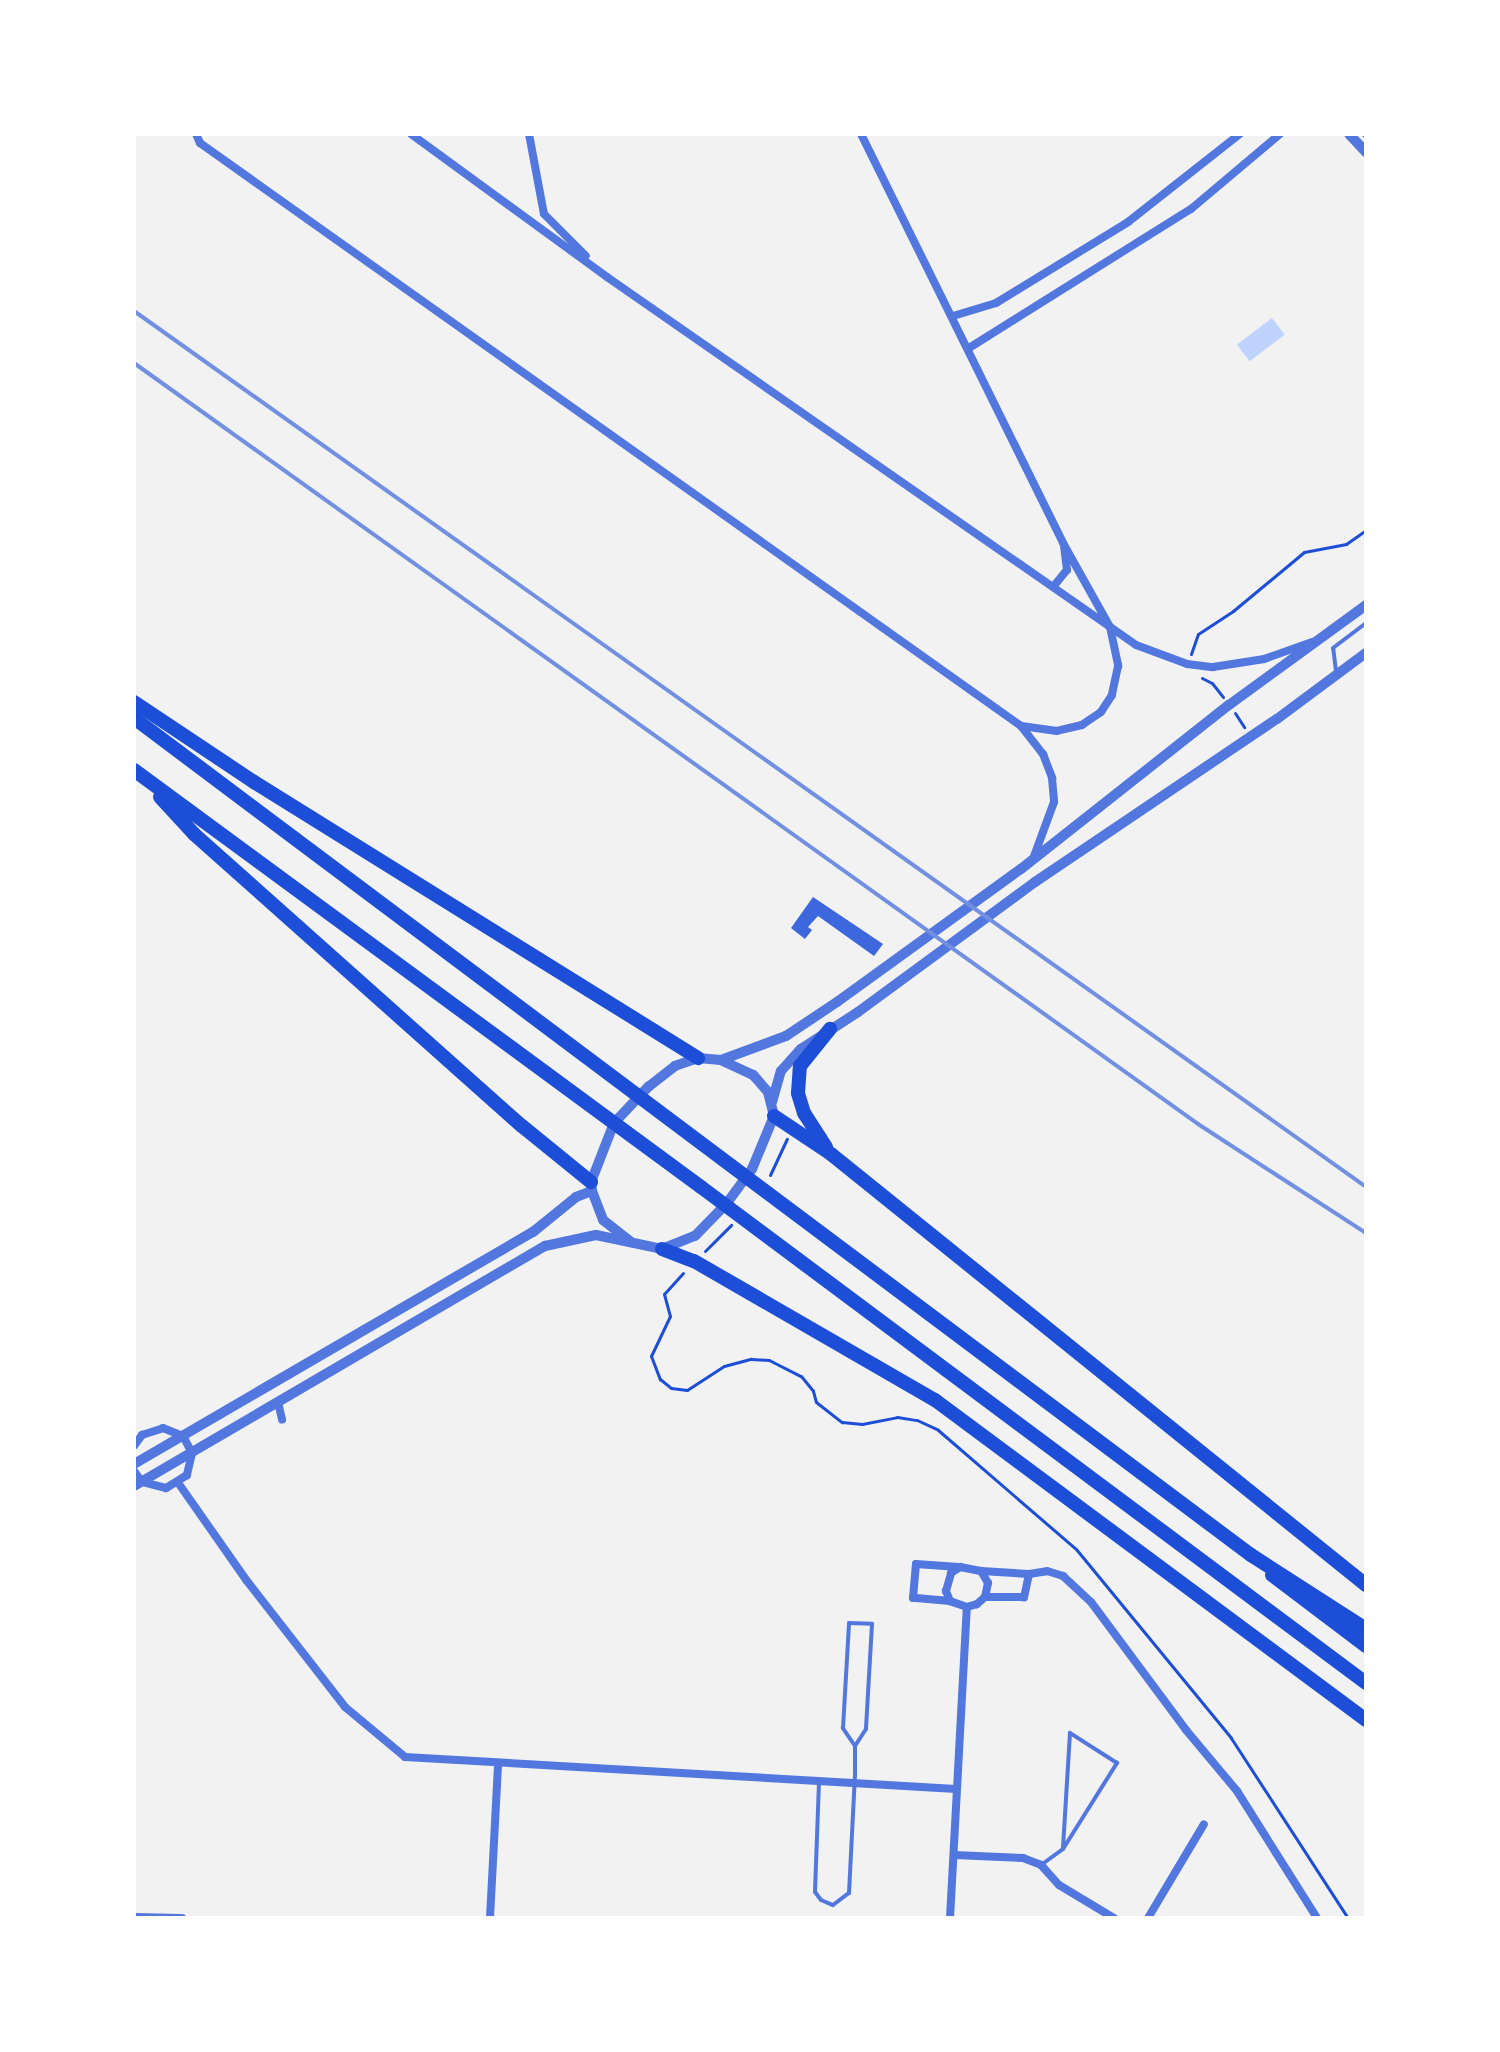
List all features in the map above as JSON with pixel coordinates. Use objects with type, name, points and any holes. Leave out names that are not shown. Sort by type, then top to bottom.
[{"type":"highway","points":[[134,702],[254,782],[698,1058]]},
{"type":"highway","points":[[134,718],[1251,1555],[1366,1629]]},
{"type":"highway","points":[[136,772],[194,834],[522,1126],[593,1181]]},
{"type":"highway","points":[[136,772],[663,1159],[1366,1683]]},
{"type":"highway","points":[[830,1029],[800,1066],[798,1093],[804,1113],[831,1154]]},
{"type":"highway","points":[[773,1109],[794,1129],[831,1154],[1366,1585]]},
{"type":"highway","points":[[662,1249],[694,1261],[935,1400],[1366,1720]]},
{"type":"highway","points":[[1316,1544],[1366,1574]]},
{"type":"highway","points":[[1251,1555],[1283,1586],[1366,1646]]},
{"type":"street","points":[[187,134],[1021,726],[1043,754],[1053,790],[1054,802],[1033,860]]},
{"type":"street","points":[[196,134],[200,143]]},
{"type":"street","points":[[411,134],[607,277],[1136,645],[1187,664],[1239,665],[1324,637]]},
{"type":"street","points":[[529,134],[544,214],[607,277]]},
{"type":"street","points":[[861,134],[1063,543],[1110,627],[1118,666],[1112,695],[1101,712],[1082,725],[1057,731],[1021,726]]},
{"type":"street","points":[[953,316],[996,303],[1128,222],[1240,134]]},
{"type":"street","points":[[969,348],[1191,209],[1280,134]]},
{"type":"street","points":[[1349,134],[1366,152]]},
{"type":"street","points":[[1053,587],[1067,570],[1063,543]]},
{"type":"street","points":[[721,1060],[786,1036],[837,1002],[1033,860],[1229,705],[1366,605]]},
{"type":"street","points":[[138,1484],[545,1246],[596,1235],[662,1249],[695,1236],[736,1192],[752,1169],[763,1144],[781,1071],[801,1049],[858,1012],[1035,882],[1366,653]]},
{"type":"street","points":[[134,1464],[533,1232],[593,1181],[614,1123],[649,1086],[675,1066],[698,1058],[721,1060],[753,1075],[773,1109]]},
{"type":"street","points":[[593,1181],[603,1220],[631,1242]]},
{"type":"street","points":[[278,1402],[282,1420]]},
{"type":"street","points":[[134,1446],[152,1429],[174,1430],[183,1436],[192,1453],[187,1475],[179,1484],[166,1488],[138,1484]]},
{"type":"street","points":[[134,1471],[138,1484]]},
{"type":"street","points":[[179,1484],[247,1581],[345,1707],[405,1757],[498,1765],[956,1789]]},
{"type":"street","points":[[981,1571],[988,1583],[985,1597],[977,1604],[967,1607],[950,1601],[913,1598],[916,1564],[1029,1574],[1047,1571],[1063,1576],[1091,1602],[1186,1730],[1237,1791],[1317,1918]]},
{"type":"street","points":[[950,1601],[947,1580],[960,1567]]},
{"type":"street","points":[[985,1597],[1024,1597],[1029,1574]]},
{"type":"street","points":[[950,1918],[967,1607]]},
{"type":"street","points":[[490,1918],[498,1765]]},
{"type":"street","points":[[1148,1918],[1204,1824]]},
{"type":"street","points":[[954,1855],[1023,1858],[1041,1865],[1059,1885],[1114,1918]]},
{"type":"street","points":[[134,1917],[182,1918]]},
{"type":"lane","points":[[1337,674],[1333,648],[1366,623]]},
{"type":"lane","points":[[819,1782],[815,1892],[821,1900],[833,1905],[849,1893],[855,1746],[866,1729],[872,1624],[849,1623],[843,1728],[855,1746]]},
{"type":"lane","points":[[1041,1865],[1063,1849],[1117,1763],[1070,1733],[1063,1849]]},
{"type":"path","points":[[1250,736],[1212,683],[1186,670],[1198,634],[1233,611],[1304,552],[1346,544],[1366,530]]},
{"type":"path","points":[[768,1178],[794,1129]]},
{"type":"path","points":[[708,1248],[740,1216]]},
{"type":"path","points":[[689,1266],[664,1294],[670,1316],[651,1356],[660,1379],[671,1388],[687,1390],[724,1366],[751,1359],[769,1360],[801,1376],[813,1391],[816,1402],[842,1422],[862,1424],[897,1417],[917,1420],[938,1430],[1076,1549],[1231,1738],[1348,1918]]},
{"type":"water","points":[[1272,318],[1285,335],[1249,361],[1237,344]]},
{"type":"building","points":[[813,897],[883,944],[874,956],[818,916],[808,927],[812,930],[805,939],[791,928]]},
{"type":"railway","points":[[134,311],[1366,1187]]},
{"type":"railway","points":[[134,363],[1198,1124],[1366,1233]]}]
